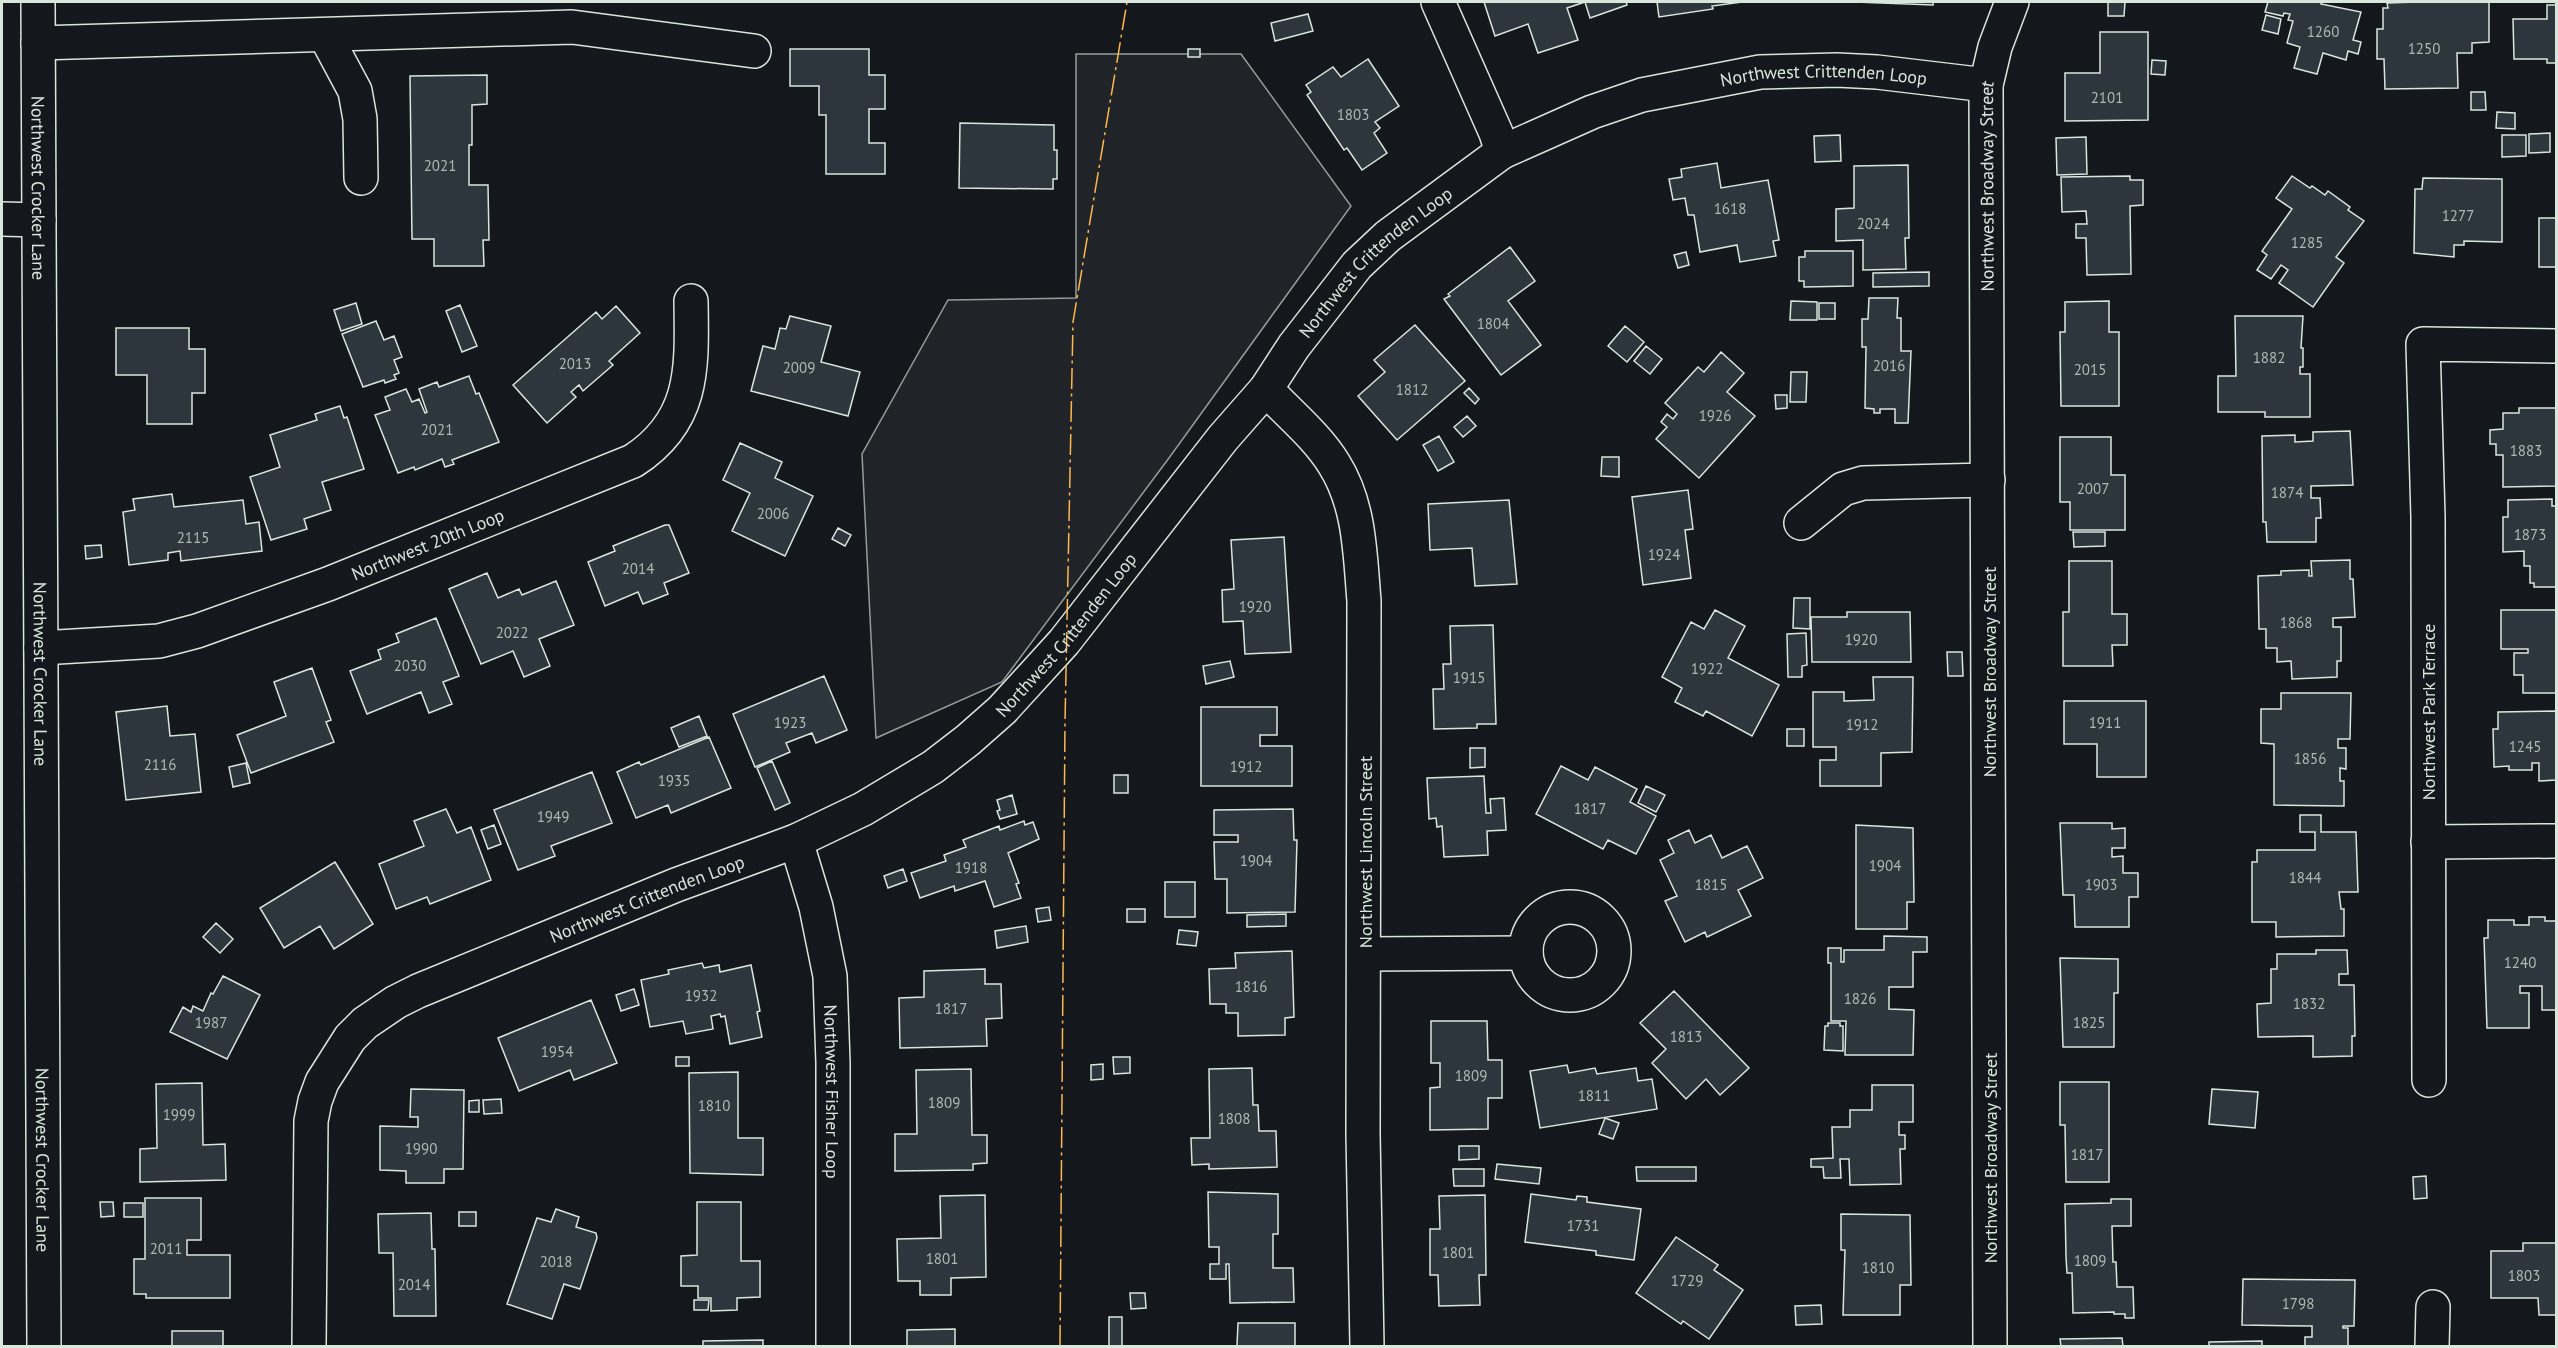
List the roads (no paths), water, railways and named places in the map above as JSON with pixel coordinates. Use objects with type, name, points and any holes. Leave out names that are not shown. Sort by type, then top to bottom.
[{"type":"street","name":"Northwest Crocker Lane","points":[[38,2],[44,1347]]},
{"type":"street","points":[[1438,2],[1496,133],[1502,152]]},
{"type":"street","name":"Northwest Broadway Street","points":[[1990,1347],[1986,85],[1995,47],[2012,2]]},
{"type":"street","points":[[38,43],[572,27],[754,51]]},
{"type":"street","points":[[325,34],[355,91],[360,119],[361,178]]},
{"type":"street","name":"Northwest Crittenden Loop","points":[[309,1347],[311,1121],[322,1082],[350,1038],[365,1023],[418,991],[675,885],[796,841],[863,809],[933,767],[1002,710],[1064,642],[1223,438],[1266,388],[1294,346],[1365,257],[1422,210],[1502,152],[1593,112],[1642,95],[1760,72],[1837,70],[1877,72],[1986,85]]},
{"type":"street","points":[[2,219],[39,220]]},
{"type":"street","name":"Northwest 20th Loop","points":[[42,648],[159,641],[197,631],[328,584],[633,461],[667,434],[677,415],[692,363],[691,302]]},
{"type":"street","name":"Northwest Park Terrace","points":[[2429,1080],[2428,528],[2423,345],[2556,346]]},
{"type":"street","name":"Northwest Lincoln Street","points":[[1266,388],[1314,438],[1334,464],[1348,493],[1358,525],[1364,602],[1364,1134],[1367,1347]]},
{"type":"street","points":[[1801,523],[1842,489],[1863,483],[1989,480]]},
{"type":"street","name":"Northwest Fisher Loop","points":[[796,841],[816,907],[830,976],[833,1075],[833,1347]]},
{"type":"street","points":[[2428,842],[2556,841]]},
{"type":"street","points":[[1365,954],[1526,953]]},
{"type":"street","points":[[2432,1347],[2433,1307]]}]
